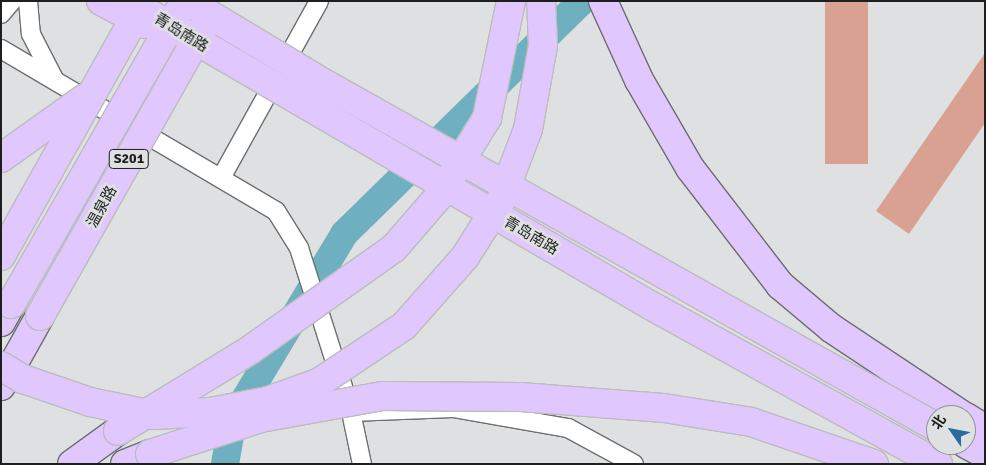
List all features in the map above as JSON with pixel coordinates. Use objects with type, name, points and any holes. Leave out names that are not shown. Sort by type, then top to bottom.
[{"type":"main road","points":[[101,1],[313,112]]},
{"type":"main road","name":"青岛南路","points":[[128,1],[313,112],[938,464]]},
{"type":"main road","points":[[1,256],[144,1]]},
{"type":"main road","name":"青岛南路","points":[[185,1],[328,86],[926,421]]},
{"type":"main road","name":"温泉路","points":[[6,313],[185,1]]},
{"type":"main road","points":[[217,1],[328,86]]},
{"type":"main road","name":"温泉路","points":[[1,386],[217,1]]},
{"type":"main road","points":[[72,464],[118,431],[250,350],[394,248],[439,196],[487,118],[511,1]]},
{"type":"main road","points":[[1,366],[23,379],[90,402],[154,415],[210,412],[268,400],[320,382],[404,326],[465,257],[501,200],[528,129],[543,46],[541,1]]},
{"type":"main road","points":[[603,1],[638,80],[690,168],[780,285],[831,328],[947,405]]},
{"type":"main road","points":[[1,158],[92,92]]},
{"type":"main road","points":[[125,464],[260,418],[382,396],[521,397],[664,408],[750,422],[874,464]]},
{"type":"street","points":[[1,14],[12,1]]},
{"type":"street","points":[[28,1],[31,34],[54,80]]},
{"type":"street","points":[[115,116],[185,1]]},
{"type":"street","points":[[221,178],[319,1]]},
{"type":"street","points":[[1,48],[276,211],[299,248],[351,412],[362,464]]},
{"type":"street","points":[[351,412],[453,408],[559,426],[634,464]]},
{"type":"building","points":[[825,1],[868,1],[868,164],[825,164]]},
{"type":"building","points":[[985,53],[985,123],[909,234],[876,211]]},
{"type":"waterway","points":[[225,464],[233,419],[344,234],[582,1]]}]
